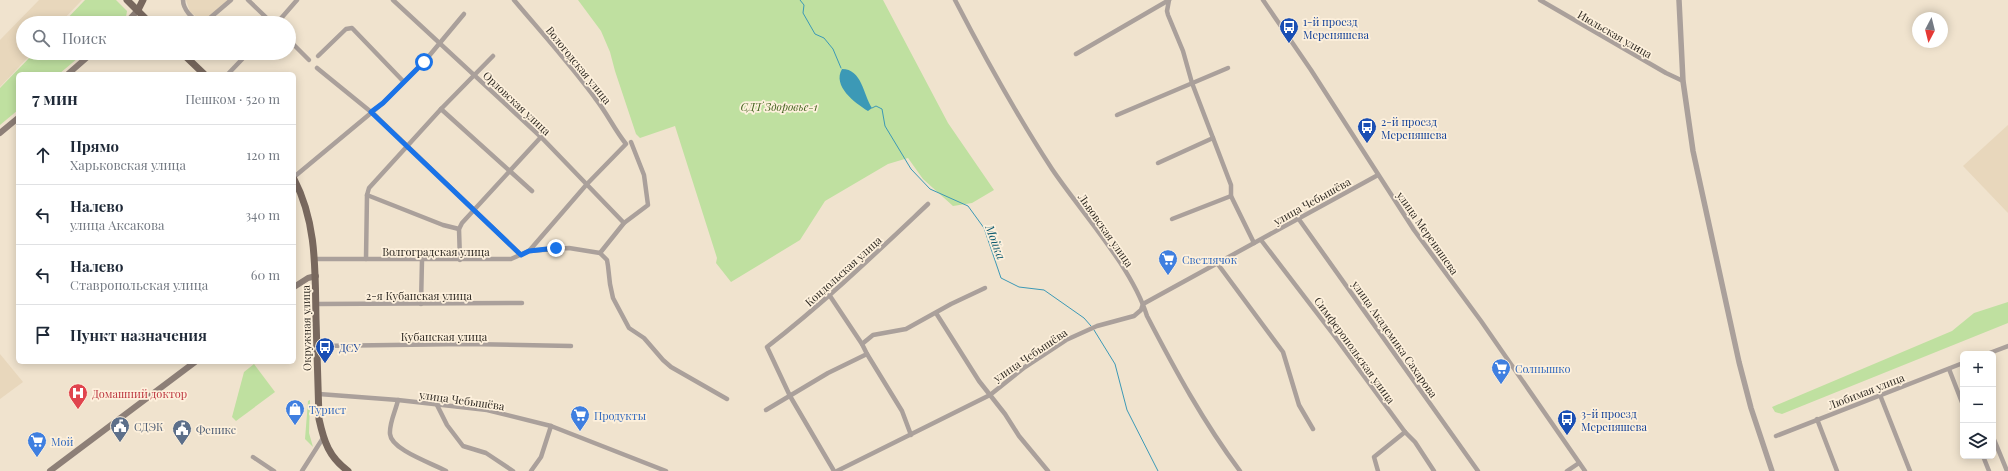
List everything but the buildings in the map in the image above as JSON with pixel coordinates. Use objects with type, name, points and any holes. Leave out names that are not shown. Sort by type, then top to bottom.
[{"type":"main road","points":[[127,0],[144,16]]},
{"type":"main road","points":[[132,16],[138,10],[143,0]]},
{"type":"main road","points":[[70,72],[84,60]]},
{"type":"main road","points":[[189,60],[202,72]]},
{"type":"main road","points":[[0,133],[16,120]]},
{"type":"main road","name":"Окружная улица","points":[[296,183],[307,209],[313,233],[316,276],[319,419],[323,438],[333,458],[348,471]]},
{"type":"main road","points":[[296,286],[308,278],[316,276]]},
{"type":"main road","points":[[50,471],[192,364]]},
{"type":"street","points":[[213,16],[231,0]]},
{"type":"street","points":[[248,0],[265,16]]},
{"type":"street","points":[[283,16],[296,0]]},
{"type":"street","name":"Орловская улица","points":[[393,0],[541,137],[624,223]]},
{"type":"street","name":"Вологодская улица","points":[[514,0],[607,113],[615,130],[628,143],[644,175],[648,205],[624,223]]},
{"type":"street","name":"Львовская улица","points":[[955,0],[1009,101],[1052,168],[1118,260],[1144,304],[1147,316],[1192,399],[1216,439],[1240,471]]},
{"type":"street","points":[[1076,54],[1169,0]]},
{"type":"street","points":[[1169,0],[1166,11],[1183,51],[1192,83],[1231,185],[1231,196],[1254,243]]},
{"type":"street","name":"улица Мереняшева","points":[[1263,0],[1311,70],[1414,230],[1481,321],[1585,471]]},
{"type":"street","name":"Июльская улица","points":[[1540,0],[1666,74],[1682,81]]},
{"type":"street","points":[[1679,0],[1682,81],[1693,151],[1739,362],[1751,408],[1772,471]]},
{"type":"street","points":[[183,3],[191,16]]},
{"type":"street","points":[[296,176],[383,103],[403,81],[424,62],[464,14]]},
{"type":"street","points":[[318,56],[346,29],[352,28],[403,81]]},
{"type":"street","points":[[296,47],[309,60]]},
{"type":"street","points":[[366,259],[367,195],[372,185],[441,109],[493,56]]},
{"type":"street","points":[[230,72],[241,60]]},
{"type":"street","points":[[317,68],[371,112],[521,255]]},
{"type":"street","points":[[1117,115],[1228,68]]},
{"type":"street","points":[[441,109],[532,191]]},
{"type":"street","points":[[460,260],[459,229],[464,221],[509,170],[541,137]]},
{"type":"street","points":[[1158,162],[1212,138]]},
{"type":"street","name":"Волгоградская улица","points":[[315,259],[504,260],[521,255],[529,251],[587,184],[628,143]]},
{"type":"street","name":"улица Чебышёва","points":[[838,471],[990,395],[1006,380],[1059,344],[1098,326],[1134,316],[1141,310],[1144,304],[1378,175]]},
{"type":"street","points":[[367,195],[443,226],[459,229]]},
{"type":"street","points":[[1172,219],[1231,196]]},
{"type":"street","name":"Кондольская улица","points":[[790,396],[767,347],[800,322],[830,296],[928,204]]},
{"type":"street","name":"улица Академика Сахарова","points":[[1298,218],[1478,471]]},
{"type":"street","points":[[600,253],[624,223]]},
{"type":"street","name":"Симферопольская улица","points":[[1261,240],[1405,432],[1415,442],[1434,471]]},
{"type":"street","points":[[529,251],[569,248],[600,253],[607,260],[613,298],[629,328],[644,338],[663,360],[671,366],[727,399]]},
{"type":"street","points":[[421,304],[422,260]]},
{"type":"street","points":[[1217,263],[1283,352],[1299,405],[1312,429]]},
{"type":"street","points":[[862,344],[873,335],[906,329],[936,312],[985,288]]},
{"type":"street","points":[[830,296],[862,344],[902,411],[911,435]]},
{"type":"street","name":"2-я Кубанская улица","points":[[316,304],[522,303]]},
{"type":"street","points":[[936,312],[979,381],[1018,436],[1048,471]]},
{"type":"street","name":"Кубанская улица","points":[[317,346],[467,344],[571,346]]},
{"type":"street","points":[[1995,351],[2008,346]]},
{"type":"street","points":[[766,410],[828,373],[867,354]]},
{"type":"street","name":"Любимая улица","points":[[1776,436],[1960,364]]},
{"type":"street","points":[[1949,369],[1960,397]]},
{"type":"street","name":"улица Чебышёва","points":[[318,394],[398,400],[487,410],[551,426],[666,471]]},
{"type":"street","points":[[1880,395],[1910,471]]},
{"type":"street","points":[[790,396],[834,471]]},
{"type":"street","points":[[398,400],[390,430],[392,440],[404,450],[446,471]]},
{"type":"street","points":[[437,404],[447,425],[463,446],[486,453],[513,471]]},
{"type":"street","points":[[1818,419],[1838,471]]},
{"type":"street","points":[[531,471],[541,457],[551,426]]},
{"type":"street","points":[[1378,471],[1374,457],[1405,432]]},
{"type":"street","points":[[302,471],[323,438]]},
{"type":"street","points":[[1996,444],[2007,471]]},
{"type":"street","points":[[253,457],[274,471]]},
{"type":"street","points":[[1984,459],[1989,471]]},
{"type":"street","points":[[1567,471],[1579,463]]},
{"type":"shaded area","points":[[39,0],[82,0],[67,16],[23,16]]},
{"type":"shaded area","points":[[186,0],[228,0],[215,14],[210,16],[196,16],[190,12]]},
{"type":"shaded area","points":[[16,24],[16,60],[25,60],[0,87],[0,40]]},
{"type":"shaded area","points":[[2008,125],[2008,213],[1963,166]]},
{"type":"shaded area","points":[[0,354],[23,382],[0,399]]},
{"type":"green space","points":[[85,0],[116,0],[127,11],[126,16],[70,16]]},
{"type":"green space","name":"СДТ Здоровье-1","points":[[578,0],[883,0],[948,123],[994,190],[972,203],[953,206],[923,179],[908,158],[888,164],[825,201],[800,240],[731,282],[716,263],[717,258],[675,126],[640,138],[636,134],[610,52],[601,31]]},
{"type":"green space","points":[[27,60],[76,60],[61,72],[16,72],[16,112],[0,125],[0,88]]},
{"type":"green space","points":[[2008,302],[2008,323],[1782,414],[1775,412],[1772,407],[1952,331],[1974,313]]},
{"type":"green space","points":[[254,364],[275,392],[236,421],[232,417],[244,372]]},
{"type":"green space","points":[[310,400],[309,433],[313,447],[305,439],[308,401]]},
{"type":"water","points":[[842,69],[849,70],[858,78],[872,108],[868,111],[851,99],[842,88],[840,75]]},
{"type":"waterway","name":"Мойка","points":[[800,0],[804,5],[803,13],[815,34],[824,38],[833,49],[841,68]]},
{"type":"waterway","name":"Мойка","points":[[872,108],[876,106],[882,109],[885,126],[911,169],[930,189],[968,206],[984,228],[1001,278],[1019,287],[1044,290],[1084,318],[1091,326]]},
{"type":"waterway","name":"Мойка","points":[[1094,330],[1115,364],[1127,410],[1158,471]]},
{"type":"place","name":"1-й проезд Мереняшева","points":[[1289,44]]},
{"type":"place","name":"2-й проезд Мереняшева","points":[[1367,144]]},
{"type":"place","name":"Светлячок","points":[[1168,276]]},
{"type":"place","name":"ДСУ","points":[[325,364]]},
{"type":"place","name":"Солнышко","points":[[1501,385]]},
{"type":"place","name":"Домашний доктор","points":[[78,410]]},
{"type":"place","name":"Турист","points":[[295,426]]},
{"type":"place","name":"Продукты","points":[[580,432]]},
{"type":"place","name":"3-й проезд Мереняшева","points":[[1567,436]]},
{"type":"place","name":"СДЭК","points":[[120,443]]},
{"type":"place","name":"Феникс","points":[[182,446]]},
{"type":"place","name":"Мой","points":[[37,458]]},
{"type":"route","points":[[424,62],[403,81],[383,103],[371,112],[521,255],[529,251],[556,248]]}]
